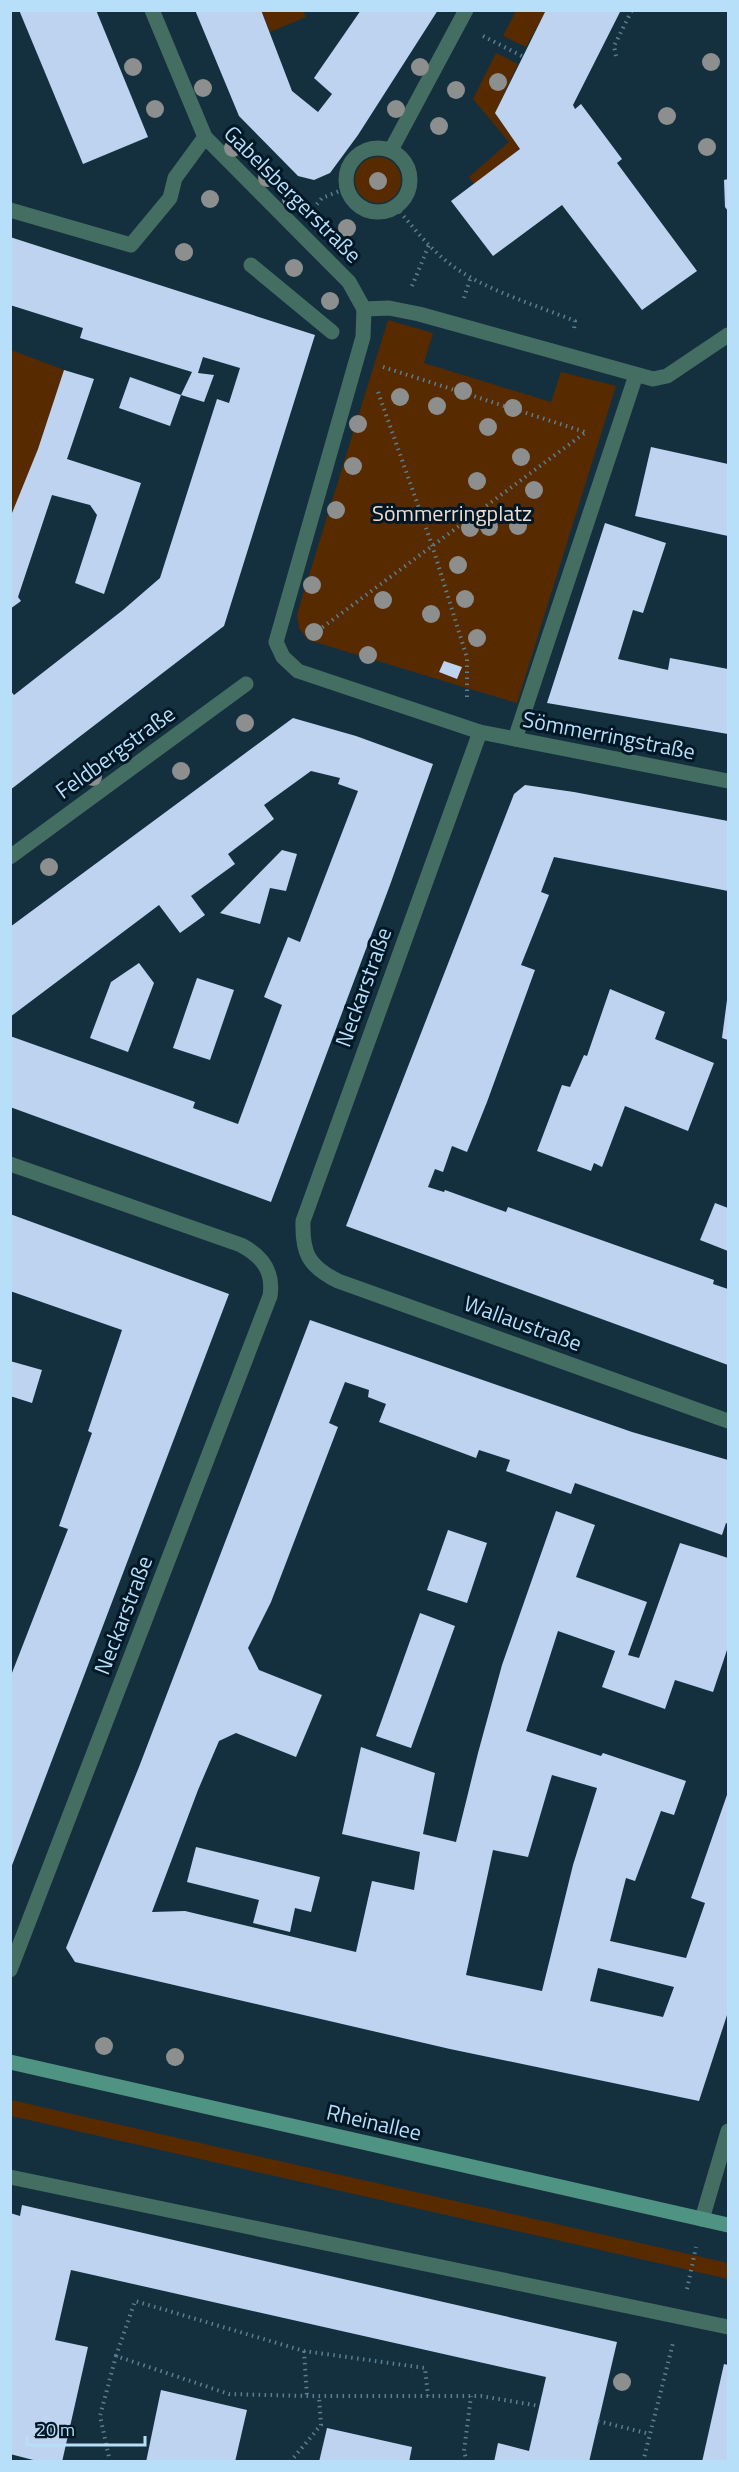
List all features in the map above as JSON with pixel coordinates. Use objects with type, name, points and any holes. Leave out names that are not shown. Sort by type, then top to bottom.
[{"type":"main road","name":"Rheinallee","points":[[10,2062],[729,2225]]},
{"type":"street","name":"Gabelsbergerstraße","points":[[152,10],[205,137],[349,282],[364,309]]},
{"type":"street","points":[[391,150],[462,17]]},
{"type":"street","points":[[10,210],[131,245],[170,198],[175,178],[205,137]]},
{"type":"street","points":[[367,149],[391,150],[401,156],[408,165],[411,176],[409,188],[404,199],[396,207],[373,212],[353,200],[347,188],[346,177],[350,165],[367,149]]},
{"type":"street","points":[[251,265],[332,332]]},
{"type":"street","points":[[474,730],[298,671],[283,657],[276,642],[362,360],[364,309],[389,308],[419,314],[653,379],[667,376],[729,335]]},
{"type":"street","points":[[515,739],[636,375]]},
{"type":"street","name":"Feldbergstraße","points":[[10,857],[246,684]]},
{"type":"street","name":"Sömmerringstraße","points":[[474,730],[729,781]]},
{"type":"street","name":"Neckarstraße","points":[[309,1259],[302,1241],[303,1221],[474,730]]},
{"type":"street","name":"Neckarstraße","points":[[10,1164],[241,1245],[254,1252],[263,1261],[270,1275],[270,1296],[10,1970]]},
{"type":"street","name":"Wallaustraße","points":[[309,1259],[321,1273],[338,1281],[729,1421]]},
{"type":"street","points":[[702,2219],[729,2131]]},
{"type":"street","points":[[10,2176],[729,2327]]},
{"type":"path","points":[[616,56],[614,46],[632,10]]},
{"type":"path","points":[[462,17],[522,56]]},
{"type":"path","points":[[310,211],[322,198],[347,188]]},
{"type":"path","points":[[396,207],[429,245],[451,265],[485,284],[575,321],[567,356]]},
{"type":"path","points":[[389,308],[411,286],[429,245]]},
{"type":"path","points":[[362,360],[585,433]]},
{"type":"path","points":[[362,360],[432,545],[467,658],[474,730]]},
{"type":"path","points":[[308,639],[432,545],[627,403]]},
{"type":"path","points":[[643,2462],[690,2275]]},
{"type":"path","points":[[110,2462],[100,2416],[116,2356],[135,2301],[304,2351],[425,2368],[428,2396]]},
{"type":"path","points":[[304,2351],[307,2396]]},
{"type":"path","points":[[116,2356],[229,2394],[319,2397],[471,2396],[539,2406]]},
{"type":"path","points":[[467,2462],[464,2451],[471,2396]]},
{"type":"path","points":[[290,2462],[321,2425],[319,2397]]},
{"type":"path","points":[[598,2421],[650,2434]]},
{"type":"green space","points":[[261,11],[303,11],[306,17],[270,32]]},
{"type":"green space","points":[[516,11],[546,11],[526,47],[503,36]]},
{"type":"green space","points":[[496,53],[518,64],[495,113],[520,149],[474,184],[469,177],[509,142],[473,99]]},
{"type":"green space","points":[[378,157],[394,164],[401,180],[394,196],[378,203],[362,196],[355,180],[362,164]]},
{"type":"green space","name":"Sömmerringplatz","points":[[388,320],[433,333],[424,363],[551,402],[561,372],[616,386],[517,703],[308,640],[299,628],[297,614]]},
{"type":"green space","points":[[11,350],[64,370],[38,449],[11,518]]},
{"type":"green space","points":[[11,2100],[728,2263],[728,2279],[11,2116]]},
{"type":"building","points":[[19,10],[96,10],[148,137],[83,164]]},
{"type":"building","points":[[195,10],[261,10],[292,91],[318,112],[332,94],[314,78],[361,10],[438,10],[358,135],[330,173],[314,180],[298,176],[239,116]]},
{"type":"building","points":[[546,10],[621,10],[573,105],[575,109],[581,104],[622,159],[617,163],[697,271],[642,310],[562,205],[493,256],[451,201],[520,149],[495,113]]},
{"type":"building","points":[[728,179],[728,211],[725,207],[724,180]]},
{"type":"building","points":[[10,237],[315,335],[224,626],[10,790],[10,690],[14,695],[123,610],[160,578],[217,399],[229,403],[240,368],[203,357],[198,373],[214,375],[204,402],[181,395],[192,372],[80,338],[83,328],[10,305]]},
{"type":"building","points":[[64,370],[94,379],[67,459],[141,483],[104,594],[75,583],[97,515],[90,505],[52,495],[18,597],[21,601],[10,609],[10,518],[38,449]]},
{"type":"building","points":[[130,377],[181,395],[170,426],[119,408]]},
{"type":"building","points":[[651,447],[728,464],[728,536],[635,516]]},
{"type":"building","points":[[605,523],[666,543],[643,613],[633,610],[618,659],[668,670],[670,658],[728,669],[728,734],[547,703]]},
{"type":"building","points":[[444,661],[462,667],[457,679],[439,672]]},
{"type":"building","points":[[293,718],[356,736],[433,764],[271,1202],[10,1107],[10,1036],[195,1102],[193,1108],[238,1124],[282,1005],[264,997],[288,937],[300,942],[358,791],[338,784],[340,778],[311,771],[264,805],[274,819],[228,854],[235,864],[191,896],[205,915],[180,933],[159,905],[10,1017],[10,927]]},
{"type":"building","points":[[525,785],[728,821],[728,891],[554,857],[541,892],[549,895],[521,965],[535,970],[487,1102],[467,1152],[452,1146],[443,1172],[435,1169],[428,1187],[444,1192],[445,1190],[506,1212],[508,1207],[714,1280],[713,1284],[728,1289],[728,1365],[346,1226],[514,794]]},
{"type":"building","points":[[282,850],[297,854],[286,891],[270,888],[260,924],[220,913]]},
{"type":"building","points":[[139,963],[154,983],[128,1052],[90,1038],[111,982]]},
{"type":"building","points":[[197,978],[234,990],[210,1060],[173,1048]]},
{"type":"building","points":[[610,989],[665,1012],[655,1039],[714,1063],[688,1131],[625,1106],[602,1167],[594,1163],[591,1171],[537,1151],[562,1085],[570,1087],[584,1055],[587,1056]]},
{"type":"building","points":[[728,1000],[728,1040],[722,1038]]},
{"type":"building","points":[[715,1203],[728,1208],[728,1251],[700,1240]]},
{"type":"building","points":[[10,1214],[229,1294],[11,1868],[10,1678],[68,1529],[59,1526],[92,1433],[88,1431],[122,1330],[10,1291]]},
{"type":"building","points":[[310,1320],[632,1432],[728,1460],[728,1524],[726,1523],[722,1535],[575,1483],[571,1494],[506,1471],[510,1460],[479,1450],[476,1458],[379,1422],[386,1404],[368,1397],[369,1390],[345,1382],[329,1423],[338,1427],[271,1602],[248,1648],[259,1670],[322,1695],[296,1757],[236,1733],[219,1741],[152,1912],[185,1911],[356,1952],[372,1881],[414,1890],[420,1852],[342,1834],[361,1747],[435,1773],[423,1834],[456,1842],[502,1665],[556,1511],[595,1525],[576,1577],[647,1602],[628,1655],[639,1658],[680,1543],[728,1558],[728,1647],[713,1692],[675,1680],[665,1709],[602,1687],[615,1651],[558,1631],[526,1731],[601,1756],[603,1753],[686,1781],[674,1815],[661,1811],[635,1881],[626,1878],[610,1941],[686,1958],[705,1903],[691,1898],[728,1792],[728,2012],[699,2101],[450,2049],[75,1962],[66,1948],[139,1767]],"holes":[[[552,1775],[597,1788],[573,1865],[542,1991],[466,1975],[493,1850],[528,1857]],[[598,1968],[674,1987],[663,2017],[590,2001]]]},
{"type":"building","points":[[10,1361],[42,1370],[32,1403],[10,1396]]},
{"type":"building","points":[[448,1530],[487,1543],[467,1603],[427,1590]]},
{"type":"building","points":[[420,1613],[455,1626],[411,1748],[376,1736]]},
{"type":"building","points":[[196,1847],[320,1877],[311,1912],[295,1908],[290,1932],[253,1923],[259,1900],[187,1882]]},
{"type":"building","points":[[22,2205],[617,2342],[589,2462],[494,2462],[498,2443],[529,2451],[546,2377],[71,2270],[55,2340],[88,2347],[62,2462],[41,2462],[10,2454],[10,2213],[20,2216]]},
{"type":"building","points":[[724,2364],[728,2365],[728,2462],[702,2462]]},
{"type":"building","points":[[161,2390],[247,2410],[235,2462],[146,2462]]},
{"type":"building","points":[[327,2428],[412,2447],[409,2462],[319,2462]]}]
